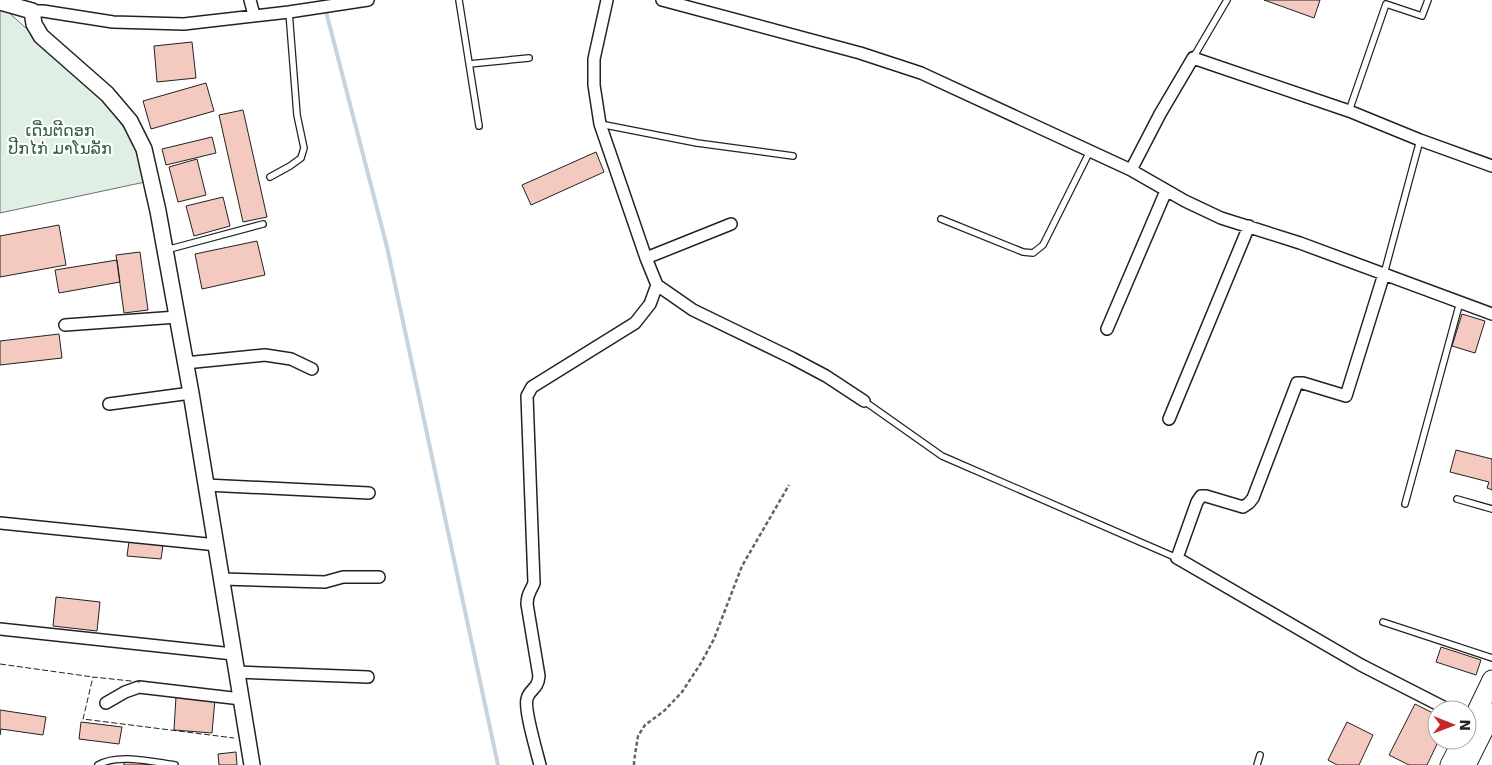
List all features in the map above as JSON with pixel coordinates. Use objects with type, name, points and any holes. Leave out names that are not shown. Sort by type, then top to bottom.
[{"type":"main road","points":[[1477,714],[1492,680]]},
{"type":"main road","points":[[1477,726],[1492,713]]},
{"type":"main road","points":[[1450,765],[1459,750]]},
{"type":"main road","points":[[1466,765],[1467,750]]},
{"type":"street","points":[[250,0],[254,15]]},
{"type":"street","points":[[0,2],[32,11],[44,11],[113,22],[184,24],[289,12],[367,0]]},
{"type":"street","points":[[607,0],[594,60],[594,85],[600,124],[657,285],[693,310],[826,376],[864,401]]},
{"type":"street","points":[[662,0],[860,53],[921,73],[1131,170],[1166,191],[1221,218],[1300,243],[1492,314]]},
{"type":"street","points":[[32,11],[34,24],[41,36],[107,94],[130,121],[144,149],[158,211],[191,393],[252,765]]},
{"type":"street","points":[[1131,170],[1160,114],[1193,58],[1349,112],[1492,166]]},
{"type":"street","points":[[1107,329],[1166,191]]},
{"type":"street","points":[[646,258],[731,224]]},
{"type":"street","points":[[1169,419],[1249,226]]},
{"type":"street","points":[[1384,274],[1346,396],[1303,382],[1297,383],[1253,498],[1243,507],[1201,496],[1197,502],[1177,558],[1361,665],[1429,700]]},
{"type":"street","points":[[540,765],[526,705],[529,694],[535,688],[539,676],[527,604],[527,595],[534,583],[526,396],[532,387],[635,323],[650,304],[657,285]]},
{"type":"street","points":[[65,325],[177,317]]},
{"type":"street","points":[[185,363],[265,355],[291,359],[312,368]]},
{"type":"street","points":[[109,404],[191,393]]},
{"type":"street","points":[[206,485],[369,493]]},
{"type":"street","points":[[0,523],[216,545]]},
{"type":"street","points":[[222,579],[325,582],[342,577],[379,577]]},
{"type":"street","points":[[0,629],[233,654]]},
{"type":"street","points":[[236,672],[368,677]]},
{"type":"street","points":[[106,703],[125,692],[139,687],[241,699]]},
{"type":"lane","points":[[459,0],[479,126]]},
{"type":"lane","points":[[1193,58],[1228,0]]},
{"type":"lane","points":[[1349,112],[1386,4],[1422,16],[1428,0]]},
{"type":"lane","points":[[270,177],[301,158],[304,148],[297,115],[289,12]]},
{"type":"lane","points":[[469,64],[528,58]]},
{"type":"lane","points":[[600,124],[697,142],[793,156]]},
{"type":"lane","points":[[1384,274],[1420,140]]},
{"type":"lane","points":[[941,219],[1023,252],[1033,253],[1043,244],[1090,151]]},
{"type":"lane","points":[[165,250],[263,224]]},
{"type":"lane","points":[[1405,504],[1460,302]]},
{"type":"lane","points":[[864,401],[942,456],[1177,558]]},
{"type":"lane","points":[[1457,499],[1492,509]]},
{"type":"lane","points":[[1382,622],[1492,658]]},
{"type":"lane","points":[[1257,765],[1260,755]]},
{"type":"lane","points":[[98,765],[105,761],[122,758],[175,765]]},
{"type":"path","points":[[634,765],[638,736],[645,725],[664,711],[682,692],[701,663],[714,639],[742,566],[790,485]]},
{"type":"green space","name":"ເດີ່ນຕີດອກ ປີກໄກ່ ມາໂນລັກ","points":[[0,9],[7,11],[105,99],[138,149],[145,182],[0,213]]},
{"type":"building","points":[[1264,0],[1320,0],[1314,18]]},
{"type":"building","points":[[192,42],[196,78],[157,82],[154,46]]},
{"type":"building","points":[[206,83],[214,111],[151,129],[143,101]]},
{"type":"building","points":[[243,110],[267,217],[243,222],[219,115]]},
{"type":"building","points":[[212,137],[216,153],[166,165],[162,149]]},
{"type":"building","points":[[596,152],[604,172],[531,205],[522,185]]},
{"type":"building","points":[[197,159],[206,195],[178,202],[169,167]]},
{"type":"building","points":[[223,197],[230,226],[194,236],[186,206]]},
{"type":"building","points":[[59,225],[66,265],[0,277],[0,236]]},
{"type":"building","points":[[257,241],[265,275],[202,289],[195,254]]},
{"type":"building","points":[[140,252],[148,310],[124,313],[116,255]]},
{"type":"building","points":[[117,260],[120,282],[59,293],[55,270]]},
{"type":"building","points":[[1462,314],[1485,321],[1475,353],[1452,346]]},
{"type":"building","points":[[59,334],[62,358],[0,365],[0,341]]},
{"type":"building","points":[[1456,450],[1492,459],[1492,490],[1487,488],[1489,482],[1450,472]]},
{"type":"building","points":[[129,541],[163,545],[161,559],[127,556]]},
{"type":"building","points":[[56,597],[100,602],[97,631],[53,626]]},
{"type":"building","points":[[1441,647],[1481,660],[1476,675],[1436,662]]},
{"type":"building","points":[[176,696],[215,699],[212,733],[174,730]]},
{"type":"building","points":[[1415,704],[1427,710],[1427,750],[1434,750],[1427,765],[1409,765],[1389,755]]},
{"type":"building","points":[[0,710],[46,717],[43,735],[1,729],[0,735]]},
{"type":"building","points":[[81,722],[122,727],[119,744],[79,739]]},
{"type":"building","points":[[1347,722],[1373,735],[1359,765],[1337,765],[1328,760]]},
{"type":"building","points":[[236,752],[237,765],[219,765],[218,754]]},
{"type":"building","points":[[124,761],[156,765],[124,765]]},
{"type":"waterway","points":[[323,0],[387,247],[498,765]]},
{"type":"fence","points":[[0,664],[93,677]]},
{"type":"fence","points":[[140,682],[93,677],[83,719],[234,738]]}]
